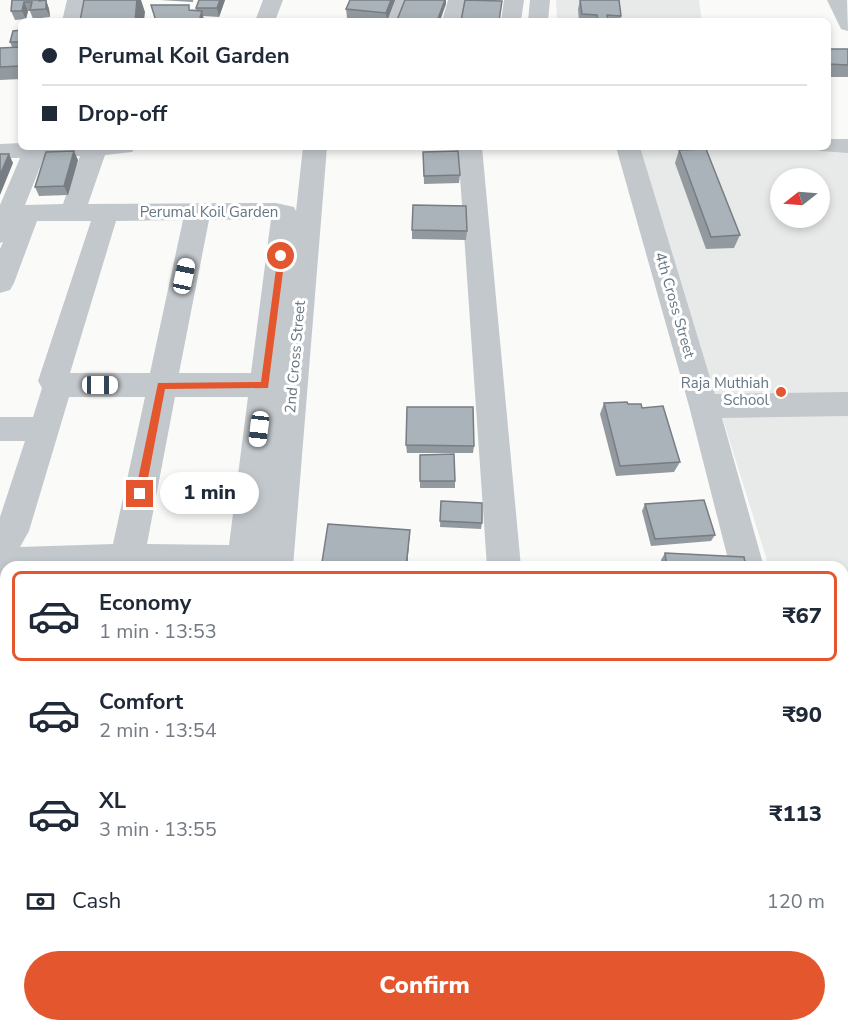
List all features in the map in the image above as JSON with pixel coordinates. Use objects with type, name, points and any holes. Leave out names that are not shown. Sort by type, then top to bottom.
[{"type":"street","points":[[73,18],[77,0]]},
{"type":"street","points":[[266,18],[273,0]]},
{"type":"street","points":[[511,18],[514,0]]},
{"type":"street","points":[[538,18],[540,0]]},
{"type":"street","points":[[837,0],[848,26]]},
{"type":"street","points":[[453,18],[457,1]]},
{"type":"street","points":[[831,146],[848,146]]},
{"type":"street","points":[[0,150],[18,149]]},
{"type":"street","points":[[0,236],[34,150]]},
{"type":"street","points":[[73,212],[94,150]]},
{"type":"street","name":"2nd Cross Street","points":[[277,561],[315,150]]},
{"type":"street","points":[[470,150],[504,561]]},
{"type":"street","name":"4th Cross Street","points":[[629,150],[704,406],[745,561]]},
{"type":"street","points":[[127,559],[198,210]]},
{"type":"street","name":"Perumal Koil Garden","points":[[0,283],[27,213],[198,210],[285,213],[243,561]]},
{"type":"street","points":[[106,213],[53,381],[58,385],[265,385]]},
{"type":"street","points":[[0,550],[12,531],[58,385]]},
{"type":"street","points":[[704,406],[848,404]]},
{"type":"street","points":[[0,429],[44,429]]},
{"type":"street","points":[[64,561],[127,559],[173,561]]},
{"type":"shaded area","points":[[556,0],[699,0],[702,18],[557,18]]},
{"type":"shaded area","name":"Raja Muthiah School","points":[[831,147],[848,147],[848,561],[767,561],[639,150],[831,150]]},
{"type":"building","points":[[12,0],[46,0],[46,9],[30,10],[32,2],[24,2],[22,11],[11,11]]},
{"type":"building","points":[[84,0],[137,0],[135,18],[81,18]]},
{"type":"building","points":[[199,0],[220,0],[217,8],[196,8]]},
{"type":"building","points":[[350,0],[391,0],[386,13],[346,9]]},
{"type":"building","points":[[405,0],[445,0],[438,18],[398,18]]},
{"type":"building","points":[[465,0],[502,1],[499,18],[462,18]]},
{"type":"building","points":[[580,0],[619,0],[621,16],[607,15],[608,18],[598,18],[597,15],[582,14]]},
{"type":"building","points":[[151,5],[189,5],[189,10],[202,11],[200,18],[155,18]]},
{"type":"building","points":[[18,30],[18,42],[10,42],[13,31]]},
{"type":"building","points":[[18,47],[18,66],[0,67],[0,48]]},
{"type":"building","points":[[831,49],[848,49],[848,65],[831,64]]},
{"type":"building","points":[[679,150],[706,150],[740,235],[711,237]]},
{"type":"building","points":[[74,151],[64,186],[35,187],[46,152]]},
{"type":"building","points":[[458,151],[460,175],[424,176],[423,152]]},
{"type":"building","points":[[0,154],[9,154],[0,175]]},
{"type":"building","points":[[413,205],[466,206],[467,231],[412,230]]},
{"type":"building","points":[[627,402],[628,404],[641,404],[642,408],[663,406],[680,462],[620,466],[604,403]]},
{"type":"building","points":[[407,407],[473,407],[474,446],[406,445]]},
{"type":"building","points":[[454,454],[455,481],[420,481],[420,455]]},
{"type":"building","points":[[704,500],[715,535],[655,539],[645,504]]},
{"type":"building","points":[[441,501],[482,503],[482,523],[440,521]]},
{"type":"building","points":[[328,524],[410,530],[407,561],[322,561]]},
{"type":"building","points":[[665,553],[744,557],[745,561],[666,561]]},
{"type":"place","name":"Raja Muthiah School","points":[[781,392]]},
{"type":"route","points":[[140,494],[161,385],[265,385],[281,256]]}]
